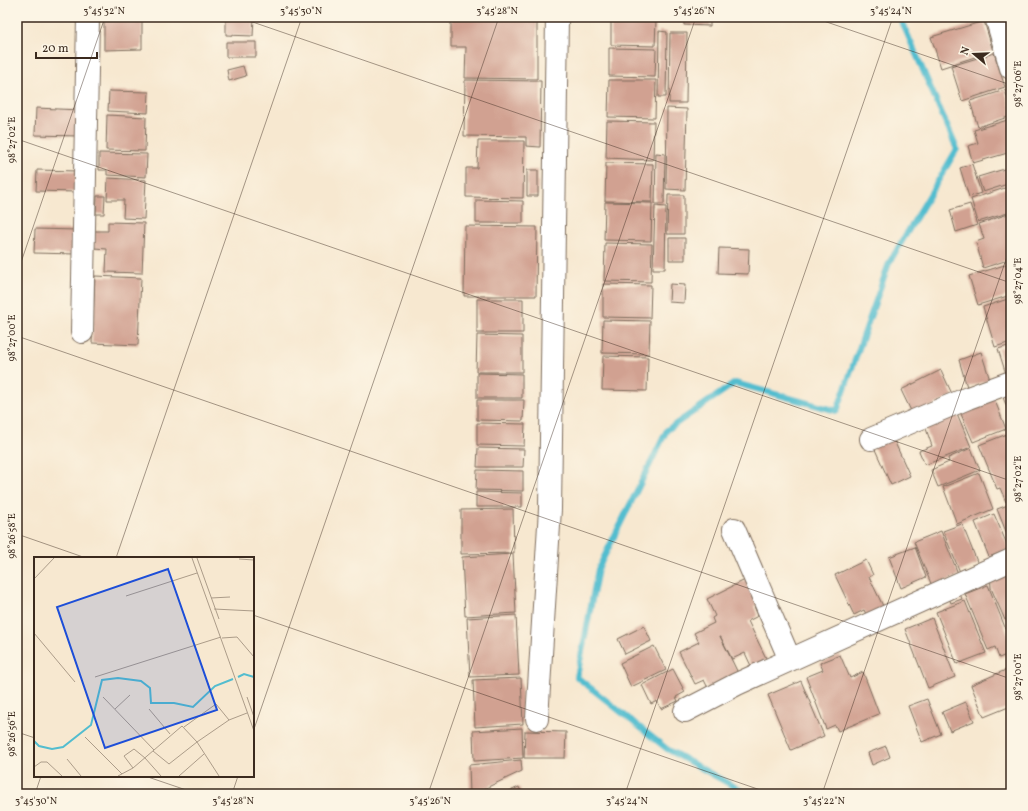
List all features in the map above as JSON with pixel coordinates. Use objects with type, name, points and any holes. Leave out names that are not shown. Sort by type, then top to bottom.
[{"type":"street","points":[[82,332],[88,17]]},
{"type":"street","points":[[537,719],[550,509],[557,17]]},
{"type":"street","points":[[996,17],[1011,68]]},
{"type":"street","points":[[871,439],[968,398],[1011,382]]},
{"type":"street","points":[[734,529],[790,660]]},
{"type":"street","points":[[685,711],[737,684],[1011,560]]},
{"type":"building","points":[[104,17],[142,17],[142,49],[104,50]]},
{"type":"building","points":[[226,17],[254,17],[253,36],[226,35]]},
{"type":"building","points":[[451,17],[537,17],[537,79],[465,78],[466,47],[451,47]]},
{"type":"building","points":[[684,17],[710,17],[710,26],[684,25]]},
{"type":"building","points":[[611,19],[656,20],[655,46],[611,45]]},
{"type":"building","points":[[984,21],[993,51],[941,68],[931,37]]},
{"type":"building","points":[[659,31],[667,32],[666,97],[658,97]]},
{"type":"building","points":[[670,33],[687,33],[686,103],[669,103]]},
{"type":"building","points":[[226,42],[256,42],[256,57],[226,57]]},
{"type":"building","points":[[609,48],[656,49],[655,77],[609,76]]},
{"type":"building","points":[[994,53],[1005,87],[962,101],[951,66]]},
{"type":"building","points":[[243,66],[246,76],[229,81],[227,70]]},
{"type":"building","points":[[465,80],[541,81],[540,147],[526,146],[526,137],[464,136]]},
{"type":"building","points":[[609,80],[656,80],[655,118],[608,117]]},
{"type":"building","points":[[1005,90],[1011,109],[1011,116],[978,127],[970,101]]},
{"type":"building","points":[[109,91],[149,92],[148,113],[108,111]]},
{"type":"building","points":[[36,108],[80,110],[79,136],[35,135]]},
{"type":"building","points":[[667,108],[687,109],[685,190],[666,189]]},
{"type":"building","points":[[107,115],[146,117],[145,151],[106,150]]},
{"type":"building","points":[[1011,119],[1011,152],[973,163],[968,146],[978,143],[974,130]]},
{"type":"building","points":[[607,121],[654,122],[653,160],[606,158]]},
{"type":"building","points":[[478,141],[524,141],[523,198],[466,197],[466,168],[477,168]]},
{"type":"building","points":[[99,153],[147,154],[146,177],[107,175],[107,170],[99,170]]},
{"type":"building","points":[[656,153],[665,154],[664,204],[655,204]]},
{"type":"building","points":[[606,163],[653,164],[652,202],[605,201]]},
{"type":"building","points":[[972,164],[981,193],[969,197],[960,168]]},
{"type":"building","points":[[1011,167],[1011,183],[983,192],[978,177]]},
{"type":"building","points":[[37,170],[77,171],[76,192],[36,191]]},
{"type":"building","points":[[527,170],[538,170],[538,196],[527,196]]},
{"type":"building","points":[[108,178],[146,180],[144,219],[123,218],[124,200],[107,200]]},
{"type":"building","points":[[1011,186],[1011,212],[978,222],[971,199]]},
{"type":"building","points":[[668,195],[684,195],[684,234],[667,234]]},
{"type":"building","points":[[97,196],[105,196],[104,214],[96,214]]},
{"type":"building","points":[[476,200],[523,201],[523,223],[476,223]]},
{"type":"building","points":[[605,202],[652,203],[651,241],[604,240]]},
{"type":"building","points":[[970,204],[977,225],[956,232],[950,210]]},
{"type":"building","points":[[655,206],[666,207],[665,269],[653,269]]},
{"type":"building","points":[[1011,213],[1011,259],[983,268],[976,242],[984,239],[979,224]]},
{"type":"building","points":[[108,222],[144,223],[142,273],[106,272],[107,249],[94,248],[95,231],[108,231]]},
{"type":"building","points":[[465,226],[537,227],[536,296],[464,296]]},
{"type":"building","points":[[35,229],[77,230],[76,254],[34,253]]},
{"type":"building","points":[[669,238],[685,238],[685,260],[669,260]]},
{"type":"building","points":[[605,243],[652,244],[651,282],[604,281]]},
{"type":"building","points":[[719,248],[749,249],[748,274],[718,273]]},
{"type":"building","points":[[1011,263],[1011,295],[978,305],[969,276]]},
{"type":"building","points":[[95,276],[141,278],[138,345],[92,343]]},
{"type":"building","points":[[603,284],[651,285],[650,318],[603,317]]},
{"type":"building","points":[[670,284],[685,285],[684,303],[669,302]]},
{"type":"building","points":[[1011,298],[1011,342],[995,347],[983,307]]},
{"type":"building","points":[[477,299],[523,299],[523,333],[477,333]]},
{"type":"building","points":[[603,320],[650,321],[649,354],[602,353]]},
{"type":"building","points":[[477,335],[522,336],[522,372],[476,372]]},
{"type":"building","points":[[1011,345],[1011,372],[1006,374],[998,349]]},
{"type":"building","points":[[981,352],[990,380],[967,387],[959,360]]},
{"type":"building","points":[[603,356],[648,357],[647,391],[602,390]]},
{"type":"building","points":[[941,370],[953,396],[913,415],[901,390]]},
{"type":"building","points":[[477,373],[522,374],[522,398],[477,398]]},
{"type":"building","points":[[1011,388],[1011,418],[1001,392]]},
{"type":"building","points":[[992,393],[1006,429],[973,442],[958,407]]},
{"type":"building","points":[[477,400],[524,400],[523,421],[477,420]]},
{"type":"building","points":[[956,411],[971,447],[925,465],[919,451],[932,446],[924,423]]},
{"type":"building","points":[[477,423],[525,424],[524,446],[477,445]]},
{"type":"building","points":[[1007,434],[1011,445],[1011,499],[1006,502],[1000,488],[997,489],[979,445]]},
{"type":"building","points":[[892,436],[910,476],[891,485],[873,445]]},
{"type":"building","points":[[478,448],[524,449],[523,467],[477,467]]},
{"type":"building","points":[[971,448],[980,470],[938,487],[931,470],[949,462],[948,458]]},
{"type":"building","points":[[477,470],[523,471],[523,491],[476,490]]},
{"type":"building","points":[[979,473],[993,509],[957,524],[943,487]]},
{"type":"building","points":[[476,492],[522,493],[522,507],[476,507]]},
{"type":"building","points":[[1011,504],[1011,544],[997,509]]},
{"type":"building","points":[[513,509],[514,553],[461,554],[461,510]]},
{"type":"building","points":[[994,514],[1009,549],[989,557],[975,522]]},
{"type":"building","points":[[962,524],[978,564],[960,572],[943,531]]},
{"type":"building","points":[[941,531],[959,576],[932,586],[914,542]]},
{"type":"building","points":[[915,547],[926,577],[901,588],[889,557]]},
{"type":"building","points":[[513,554],[516,613],[465,616],[462,557]]},
{"type":"building","points":[[866,560],[873,575],[869,577],[884,608],[867,616],[864,610],[854,615],[835,575]]},
{"type":"building","points":[[1011,563],[1011,614],[1005,620],[991,588],[990,572]]},
{"type":"building","points":[[751,577],[763,602],[754,606],[758,616],[748,621],[767,660],[752,668],[745,653],[732,659],[720,636],[738,673],[708,688],[704,680],[695,684],[679,652],[699,642],[694,633],[714,623],[712,618],[715,616],[707,599]]},
{"type":"building","points":[[988,585],[1011,642],[1011,653],[999,658],[995,647],[988,650],[965,594]]},
{"type":"building","points":[[959,591],[962,599],[951,603],[948,596]]},
{"type":"building","points":[[965,601],[986,653],[957,664],[936,612]]},
{"type":"building","points":[[516,615],[519,675],[470,677],[467,618]]},
{"type":"building","points":[[932,618],[955,677],[928,688],[905,629]]},
{"type":"building","points":[[644,626],[651,641],[625,654],[618,639]]},
{"type":"building","points":[[654,646],[666,670],[631,687],[620,663]]},
{"type":"building","points":[[840,655],[850,678],[863,672],[879,714],[838,731],[835,725],[826,729],[806,677],[823,670],[820,663]]},
{"type":"building","points":[[673,669],[685,692],[676,697],[678,701],[661,709],[657,701],[651,704],[642,685]]},
{"type":"building","points":[[1008,669],[1011,677],[1011,706],[984,717],[971,685]]},
{"type":"building","points":[[521,678],[523,724],[475,727],[473,680]]},
{"type":"building","points":[[801,681],[824,736],[791,750],[768,695]]},
{"type":"building","points":[[927,699],[941,734],[922,742],[908,706]]},
{"type":"building","points":[[966,702],[974,721],[950,731],[942,712]]},
{"type":"building","points":[[522,728],[523,758],[474,761],[473,731]]},
{"type":"building","points":[[525,731],[566,732],[565,758],[524,758]]},
{"type":"building","points":[[886,746],[890,757],[872,765],[868,753]]},
{"type":"building","points":[[521,760],[522,771],[473,794],[470,794],[469,765]]},
{"type":"building","points":[[519,787],[522,794],[503,794]]},
{"type":"waterway","points":[[747,794],[667,749],[577,677],[598,569],[667,430],[735,383],[837,411],[889,263],[957,149],[900,17]]}]
